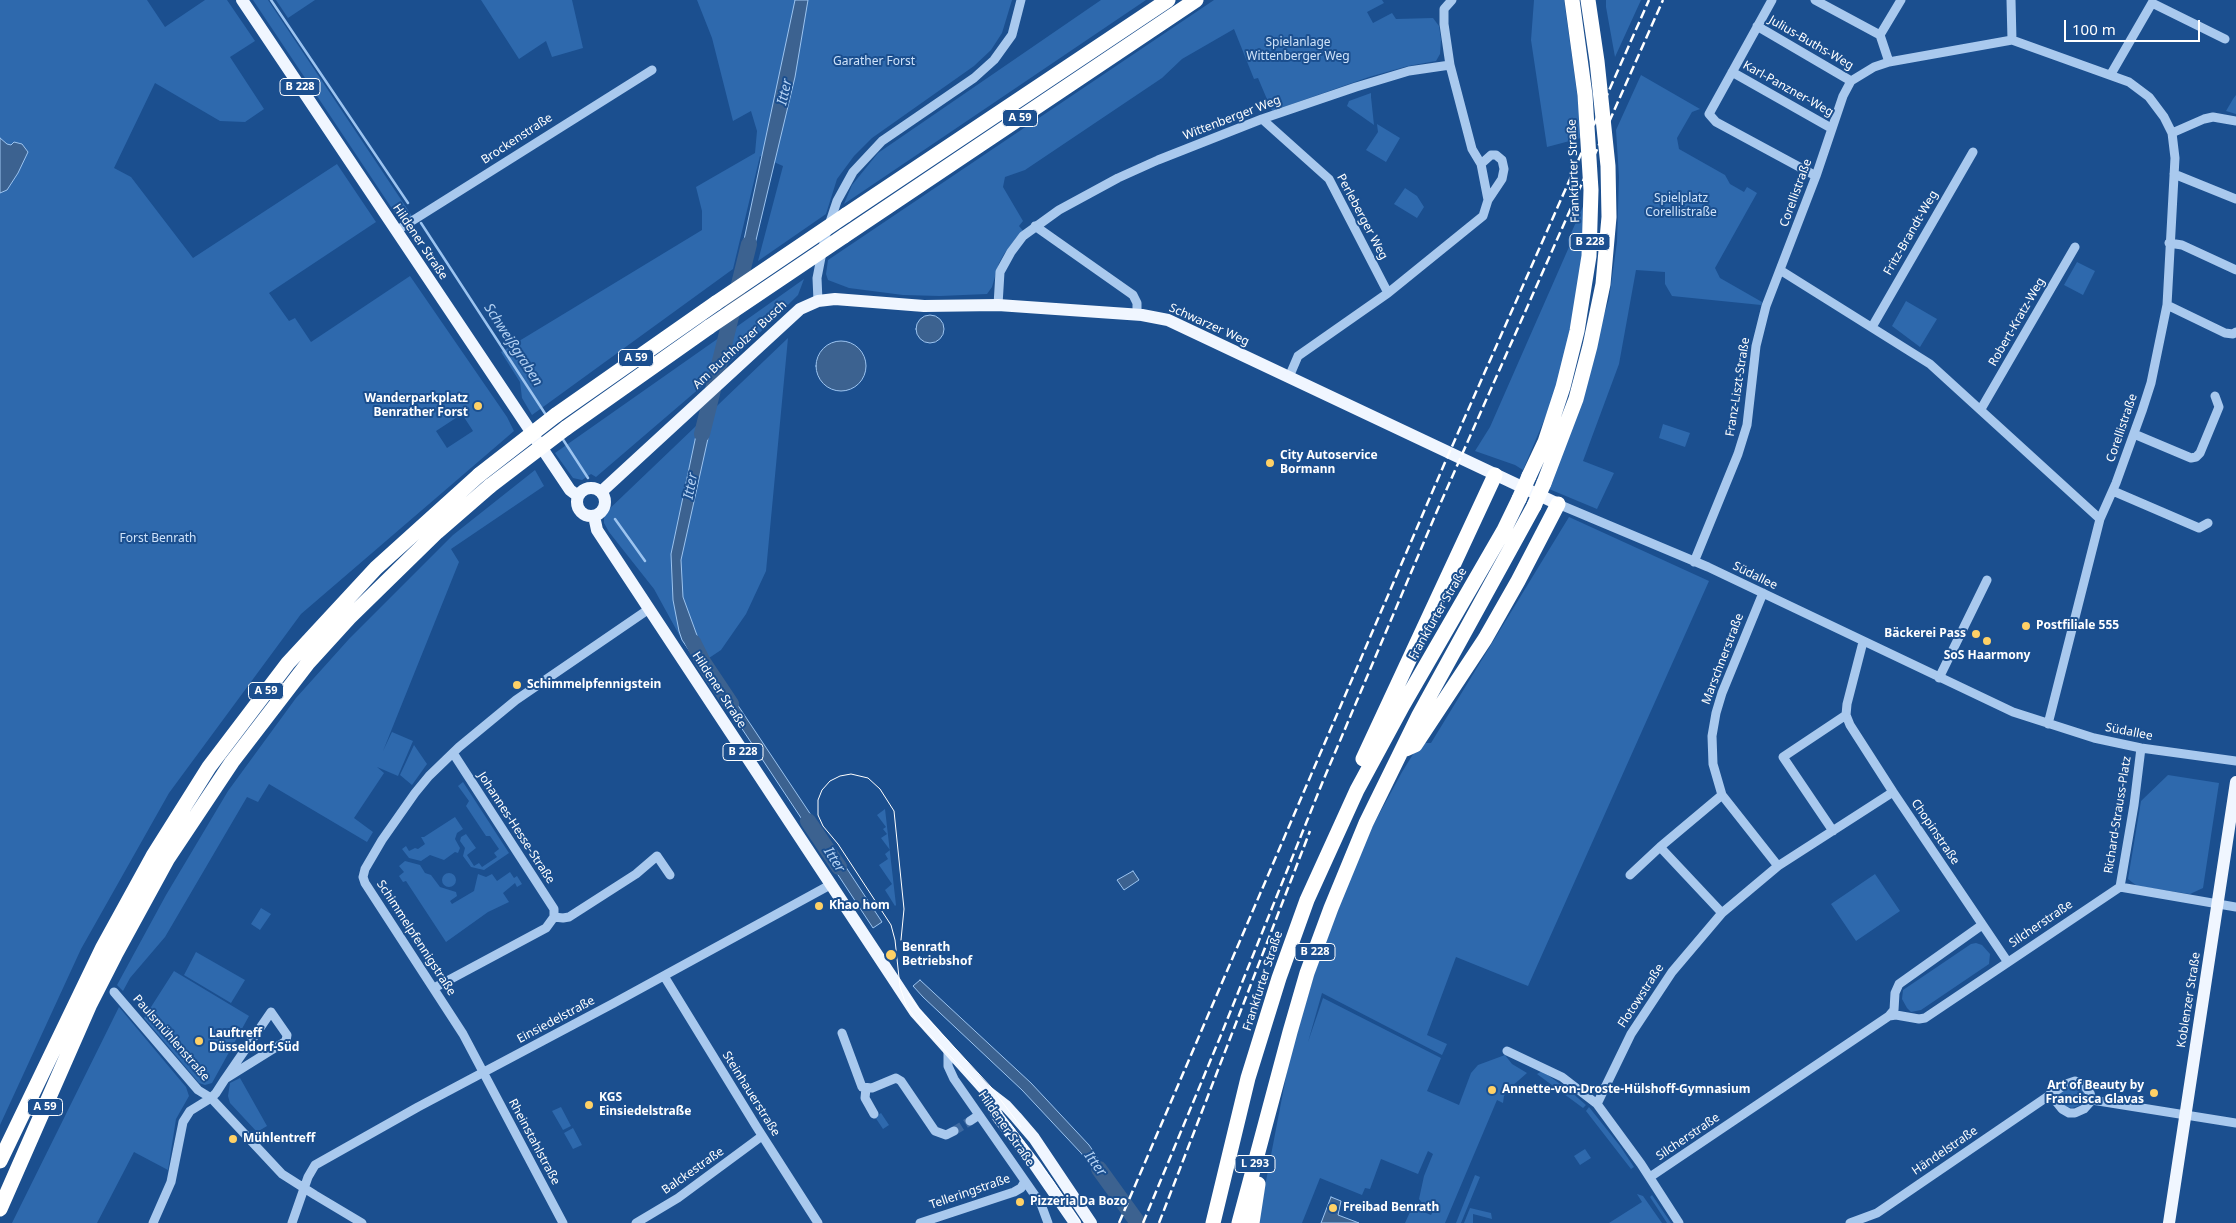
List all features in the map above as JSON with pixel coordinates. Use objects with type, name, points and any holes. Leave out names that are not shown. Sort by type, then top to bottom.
[{"type":"highway","name":"A 59","points":[[0,1161],[84,1002],[153,856],[209,767],[288,663],[376,568],[479,475],[556,414],[716,302],[1168,0]]},
{"type":"highway","name":"A 59","points":[[109,951],[232,762],[308,663],[392,574],[490,486],[566,428],[708,327],[1196,0]]},
{"type":"highway","name":"Frankfurter Straße","points":[[1213,1223],[1248,1078],[1278,978],[1307,900],[1357,790],[1403,705],[1504,530],[1545,442],[1563,387],[1577,331],[1589,256],[1591,190],[1587,114],[1572,0]]},
{"type":"highway","name":"B 228","points":[[1252,1223],[1270,1133],[1270,1106],[1307,973],[1331,908],[1366,823],[1419,714],[1534,506],[1576,399],[1590,346],[1603,284],[1609,192],[1598,61],[1588,0]]},
{"type":"highway","points":[[1597,0],[1598,61]]},
{"type":"highway","points":[[1357,790],[1358,770],[1495,475]]},
{"type":"highway","points":[[1403,750],[1415,745],[1485,639],[1558,504]]},
{"type":"highway","name":"A 59","points":[[0,1208],[84,1002]]},
{"type":"highway","name":"L 293","points":[[1239,1223],[1270,1106]]},
{"type":"highway","points":[[1201,1223],[1212,1198],[1220,1190]]},
{"type":"main road","name":"Hildener Straße","points":[[242,0],[570,490],[578,496],[577,504],[581,512],[594,516],[597,530],[915,1012],[984,1089],[1006,1106],[1034,1138],[1091,1223]]},
{"type":"main road","name":"Schwarzer Weg","points":[[818,301],[835,299],[924,306],[998,305],[1136,314],[1168,320],[1558,504]]},
{"type":"main road","name":"Am Buchholzer Busch","points":[[601,492],[800,310],[818,301]]},
{"type":"main road","points":[[578,496],[583,490],[591,488],[601,492],[605,500],[604,508],[594,516]]},
{"type":"main road","name":"Koblenzer Straße","points":[[2169,1223],[2236,782]]},
{"type":"main road","name":"Hildener Straße","points":[[984,1089],[998,1117],[1035,1165],[1075,1223]]},
{"type":"street","points":[[818,301],[817,278],[825,237],[837,201],[853,172],[882,140],[974,78],[994,60],[1012,35],[1021,0]]},
{"type":"street","points":[[1452,0],[1444,9],[1444,24],[1450,65],[1472,149],[1481,164],[1488,200]]},
{"type":"street","points":[[1772,0],[1709,112],[1710,116],[1816,176]]},
{"type":"street","points":[[1816,0],[1827,3],[1880,35],[1889,62]]},
{"type":"street","points":[[1880,35],[1901,0]]},
{"type":"street","points":[[1851,80],[1874,67],[1889,62],[2012,40],[2011,0]]},
{"type":"street","points":[[2111,74],[2150,1],[2225,39]]},
{"type":"street","name":"Julius-Buths-Weg","points":[[1758,26],[1851,80]]},
{"type":"street","name":"Corellistraße","points":[[2012,40],[2032,49],[2111,74],[2129,82],[2149,97],[2164,116],[2172,133],[2174,174],[2167,305],[2151,383],[2113,491],[2100,519],[2048,724]]},
{"type":"street","name":"Wittenberger Weg","points":[[998,305],[1000,272],[1011,252],[1035,226],[1059,210],[1118,178],[1262,119],[1356,87],[1409,71],[1450,65]]},
{"type":"street","name":"Brockenstraße","points":[[396,231],[652,70]]},
{"type":"street","name":"Karl-Panzner-Weg","points":[[1732,72],[1831,128]]},
{"type":"street","name":"Corellistraße","points":[[1780,270],[1816,176],[1831,128],[1851,80]]},
{"type":"street","points":[[2172,133],[2213,117],[2236,121]]},
{"type":"street","name":"Perleberger Weg","points":[[1262,119],[1329,179],[1388,293]]},
{"type":"street","name":"Fritz-Brandt-Weg","points":[[1872,327],[1973,152]]},
{"type":"street","points":[[1289,377],[1298,356],[1388,293],[1483,216],[1488,200],[1502,179],[1504,169],[1502,160],[1491,154],[1481,164]]},
{"type":"street","points":[[2174,174],[2236,199]]},
{"type":"street","points":[[1035,226],[1133,295],[1137,303],[1136,314]]},
{"type":"street","points":[[2169,243],[2182,245],[2236,270]]},
{"type":"street","name":"Robert-Kratz-Weg","points":[[1981,409],[2075,247]]},
{"type":"street","points":[[1780,270],[1930,364],[2100,519]]},
{"type":"street","name":"Franz-Liszt-Straße","points":[[1694,562],[1740,449],[1747,425],[1758,337],[1766,306],[1780,270]]},
{"type":"street","points":[[2167,305],[2225,333],[2236,332]]},
{"type":"street","points":[[2134,434],[2190,458],[2196,457],[2200,453],[2219,407],[2215,396]]},
{"type":"street","points":[[2113,491],[2199,528],[2208,523]]},
{"type":"street","name":"Südallee","points":[[1558,504],[1763,593],[2014,712],[2094,738],[2141,748],[2236,761]]},
{"type":"street","points":[[1939,678],[1987,580]]},
{"type":"street","name":"Marschnerstraße","points":[[1763,593],[1722,693],[1716,713],[1712,736],[1713,764],[1722,795],[1778,866]]},
{"type":"street","name":"Schimmelpfennigstraße","points":[[482,1072],[463,1034],[365,883],[363,877],[365,869],[382,840],[415,794],[429,776],[453,753],[516,700],[649,609]]},
{"type":"street","points":[[1833,831],[1783,757],[1846,715],[1848,697],[1863,642]]},
{"type":"street","name":"Chopinstraße","points":[[1846,715],[1893,792],[2007,961]]},
{"type":"street","name":"Richard-Strauss-Platz","points":[[2120,887],[2134,805],[2141,748]]},
{"type":"street","name":"Johannes-Hesse-Straße","points":[[453,753],[554,909],[554,917]]},
{"type":"street","name":"Flotowstraße","points":[[1597,1104],[1631,1034],[1667,979],[1722,913],[1778,866],[1893,792]]},
{"type":"street","points":[[1630,876],[1660,846],[1722,795]]},
{"type":"street","points":[[1660,846],[1722,913]]},
{"type":"street","points":[[434,988],[546,928],[554,917],[569,917],[636,874],[657,856],[670,875]]},
{"type":"street","name":"Einsiedelstraße","points":[[292,1223],[304,1188],[315,1166],[353,1142],[830,885]]},
{"type":"street","points":[[2120,887],[2236,908]]},
{"type":"street","name":"Silcherstraße","points":[[1650,1177],[1889,1016],[1925,1018],[2007,961],[2120,887]]},
{"type":"street","points":[[1889,1016],[1894,1007],[1895,993],[1899,984],[1982,925]]},
{"type":"street","name":"Steinhauerstraße","points":[[664,976],[818,1223]]},
{"type":"street","name":"Paulsmühlenstraße","points":[[114,992],[198,1090],[211,1098],[282,1174],[362,1223]]},
{"type":"street","name":"Paulsmühlenstraße","points":[[211,1098],[271,1012],[287,1035],[286,1041],[225,1079]]},
{"type":"street","points":[[842,1033],[860,1084],[866,1088],[872,1088],[896,1078],[901,1081],[935,1130],[946,1136],[954,1132]]},
{"type":"street","name":"Hildener Straße","points":[[948,1049],[950,1072],[1041,1204],[1048,1223]]},
{"type":"street","points":[[1507,1051],[1562,1077],[1597,1104],[1611,1120],[1679,1223]]},
{"type":"street","name":"Rheinstahlstraße","points":[[482,1072],[563,1223]]},
{"type":"street","name":"Händelstraße","points":[[1850,1223],[1877,1213],[2066,1084],[2078,1082],[2086,1086],[2092,1100]]},
{"type":"street","points":[[866,1088],[865,1098],[874,1114]]},
{"type":"street","points":[[2050,1094],[2062,1109],[2069,1113],[2075,1113],[2084,1108],[2092,1100],[2236,1124]]},
{"type":"street","points":[[153,1223],[171,1182],[183,1122],[190,1110],[211,1098]]},
{"type":"street","points":[[970,1121],[979,1115]]},
{"type":"street","name":"Balckestraße","points":[[636,1223],[678,1198],[762,1136]]},
{"type":"street","name":"Telleringstraße","points":[[920,1223],[1014,1192],[1025,1182]]},
{"type":"green space","name":"Forst Benrath","points":[[0,0],[147,0],[165,27],[205,0],[227,0],[255,41],[230,57],[264,109],[245,122],[220,121],[155,83],[114,168],[131,177],[193,258],[337,164],[376,222],[269,293],[289,321],[295,318],[311,342],[410,276],[507,417],[514,431],[301,614],[169,793],[81,949],[0,1125]],"holes":[[[462,414],[473,431],[447,448],[436,431]]]},
{"type":"green space","points":[[253,0],[268,0],[412,216],[401,222]]},
{"type":"green space","points":[[276,0],[315,0],[288,18]]},
{"type":"green space","points":[[481,0],[572,0],[583,48],[552,57],[546,41],[519,59]]},
{"type":"green space","name":"Garather Forst","points":[[697,0],[1012,0],[1002,33],[991,50],[974,66],[872,138],[854,156],[837,179],[826,214],[758,261],[783,166],[760,156],[733,269],[532,415],[522,398],[520,382],[501,352],[702,230],[702,211],[696,187],[755,153],[757,131],[751,111],[733,121],[712,38]]},
{"type":"green space","points":[[1101,0],[1146,0],[844,204],[852,185],[878,153]]},
{"type":"green space","name":"Spielanlage Wittenberger Weg","points":[[1214,0],[1382,0],[1384,3],[1367,12],[1373,23],[1392,13],[1396,19],[1433,18],[1439,26],[1440,54],[1436,61],[1408,66],[1369,77],[1272,111],[1258,78],[1254,79],[1234,29],[1182,59],[1162,78],[1025,170],[1005,177],[1003,187],[1023,221],[1019,226],[1024,232],[1016,238],[1004,254],[999,263],[992,287],[987,294],[903,295],[849,288],[828,280],[826,274],[828,260]]},
{"type":"green space","points":[[1534,0],[1564,0],[1581,122],[1581,138],[1547,147],[1531,40]]},
{"type":"green space","points":[[1606,0],[1641,0],[1615,57],[1606,7]]},
{"type":"green space","name":"Spielplatz Corellistraße","points":[[1641,75],[1700,109],[1692,112],[1677,138],[1679,149],[1725,175],[1730,184],[1744,192],[1747,187],[1757,193],[1715,268],[1720,278],[1762,302],[1761,305],[1672,296],[1665,284],[1665,272],[1636,270],[1619,364],[1583,461],[1614,473],[1597,509],[1549,489],[1609,299],[1617,242],[1619,177],[1616,130]]},
{"type":"green space","points":[[1371,93],[1374,125],[1347,106],[1349,101]]},
{"type":"green space","points":[[2236,95],[2236,114],[2226,111]]},
{"type":"green space","points":[[1377,124],[1400,138],[1386,162],[1366,150],[1378,132]]},
{"type":"green space","points":[[1405,188],[1417,196],[1424,207],[1417,218],[1394,204]]},
{"type":"green space","points":[[1585,202],[1585,232],[1574,317],[1553,399],[1523,470],[1515,465],[1475,451],[1490,427],[1569,247],[1568,240]]},
{"type":"green space","points":[[2077,262],[2095,271],[2083,295],[2064,285]]},
{"type":"green space","points":[[804,279],[798,295],[726,366],[732,330]]},
{"type":"green space","points":[[1906,301],[1937,319],[1920,347],[1892,326]]},
{"type":"green space","points":[[723,335],[715,375],[596,477],[591,474],[582,480],[573,478],[555,453]]},
{"type":"green space","points":[[788,338],[766,571],[746,614],[721,650],[706,660],[697,661],[682,640],[654,589],[609,532],[604,523],[604,514]]},
{"type":"green space","points":[[1663,424],[1690,433],[1685,447],[1659,438]]},
{"type":"green space","points":[[535,470],[544,486],[451,549],[459,562],[383,751],[392,732],[413,741],[398,776],[377,767],[384,773],[354,818],[373,832],[367,842],[269,784],[258,802],[247,797],[165,937],[130,978],[123,991],[117,985],[166,895],[228,791],[296,698],[349,639],[453,535]]},
{"type":"green space","points":[[1569,517],[1709,581],[1528,986],[1456,957],[1427,1035],[1447,1044],[1442,1055],[1322,993],[1308,1042],[1323,998],[1441,1058],[1427,1091],[1459,1105],[1471,1073],[1478,1065],[1505,1055],[1512,1064],[1527,1073],[1511,1087],[1504,1096],[1503,1103],[1497,1100],[1445,1223],[1405,1223],[1410,1212],[1419,1210],[1431,1215],[1434,1209],[1423,1204],[1419,1199],[1424,1176],[1433,1154],[1428,1151],[1418,1174],[1381,1159],[1370,1189],[1365,1188],[1362,1195],[1320,1178],[1302,1223],[1258,1223],[1289,1061],[1314,975],[1340,903],[1371,829],[1420,743],[1431,743]]},
{"type":"green space","points":[[414,745],[427,764],[412,785],[400,775]]},
{"type":"green space","points":[[2168,775],[2219,783],[2203,888],[2190,894],[2137,886],[2128,879],[2141,801]]},
{"type":"green space","points":[[463,782],[509,853],[484,870],[471,867],[463,856],[465,848],[460,841],[461,837],[466,834],[476,848],[467,855],[474,866],[479,863],[482,867],[497,857],[494,853],[499,849],[490,836],[486,836],[466,806],[469,801],[458,786]]},
{"type":"green space","points":[[885,809],[890,850],[881,838],[887,834],[883,829],[886,827],[877,815]]},
{"type":"green space","points":[[455,817],[463,829],[457,833],[455,839],[460,848],[458,853],[455,852],[444,860],[430,855],[421,861],[409,858],[402,849],[406,846],[409,851],[415,848],[418,849],[425,844],[421,837],[424,837]]},
{"type":"green space","points":[[890,850],[895,906],[885,890],[892,884],[879,865],[888,859],[885,854]]},
{"type":"green space","points":[[405,861],[420,865],[425,873],[431,875],[440,887],[456,892],[457,896],[450,901],[452,904],[474,891],[478,874],[486,877],[492,874],[497,881],[510,872],[514,878],[517,876],[522,884],[517,887],[515,883],[503,893],[509,902],[488,912],[446,942],[406,881],[403,882],[399,876],[404,872],[399,866]]},
{"type":"green space","points":[[446,873],[452,873],[456,880],[452,887],[446,887],[442,883],[442,877]]},
{"type":"green space","points":[[1875,874],[1900,911],[1856,941],[1831,904]]},
{"type":"green space","points":[[261,908],[271,914],[260,930],[251,924]]},
{"type":"green space","points":[[1971,944],[1982,945],[1990,954],[1989,964],[1921,1010],[1911,1012],[1907,1008],[1902,999],[1903,990]]},
{"type":"green space","points":[[196,952],[245,980],[231,1003],[184,975]]},
{"type":"green space","name":"Lauftreff Düsseldorf-Süd","points":[[174,971],[249,1016],[212,1083],[205,1085],[199,1083],[144,1018]]},
{"type":"green space","points":[[119,1007],[186,1087],[189,1096],[176,1119],[168,1170],[134,1152],[97,1223],[12,1223]]},
{"type":"green space","points":[[1542,1071],[1586,1105],[1583,1108],[1537,1074]]},
{"type":"green space","points":[[240,1078],[267,1126],[257,1132],[230,1103],[228,1096],[230,1083]]},
{"type":"green space","points":[[2073,1086],[2083,1089],[2087,1098],[2084,1104],[2072,1108],[2065,1106],[2058,1098],[2062,1089]]},
{"type":"green space","points":[[561,1107],[571,1126],[563,1130],[552,1111]]},
{"type":"green space","points":[[1589,1107],[1634,1167],[1631,1169],[1586,1111]]},
{"type":"green space","points":[[881,1113],[889,1125],[883,1129],[875,1117]]},
{"type":"green space","points":[[573,1128],[582,1145],[573,1149],[564,1133]]},
{"type":"green space","points":[[1585,1149],[1591,1158],[1580,1165],[1574,1156]]},
{"type":"green space","points":[[1475,1175],[1480,1177],[1461,1223],[1456,1223]]},
{"type":"green space","points":[[1637,1194],[1643,1196],[1662,1223],[1609,1223],[1642,1202]]},
{"type":"green space","points":[[1652,1195],[1671,1223],[1667,1223],[1650,1197]]},
{"type":"green space","points":[[1470,1208],[1491,1213],[1492,1219],[1473,1214],[1473,1223],[1464,1223]]},
{"type":"water","points":[[795,0],[808,0],[795,77],[751,261],[738,268]]},
{"type":"water","points":[[0,138],[7,144],[11,145],[14,142],[22,144],[28,152],[7,190],[0,193]]},
{"type":"water","points":[[930,315],[940,319],[944,329],[940,339],[930,343],[920,339],[916,329],[920,319]]},
{"type":"water","points":[[732,330],[726,366],[715,375],[723,335]]},
{"type":"water","points":[[841,341],[859,348],[866,366],[859,384],[841,391],[823,384],[816,366],[823,348]]},
{"type":"water","points":[[715,407],[681,560],[683,597],[706,660],[699,665],[682,640],[679,631],[673,600],[671,554],[699,421]]},
{"type":"water","points":[[723,683],[825,836],[817,842],[715,688]]},
{"type":"water","points":[[832,846],[882,922],[873,928],[823,852]]},
{"type":"water","points":[[1133,871],[1139,880],[1124,890],[1117,880]]},
{"type":"water","points":[[920,980],[1031,1083],[1089,1145],[1115,1183],[1111,1191],[1081,1153],[1022,1090],[913,986]]},
{"type":"water","name":"Freibad Benrath","points":[[1331,1197],[1341,1201],[1338,1215],[1359,1223],[1321,1223]]},
{"type":"waterway","name":"Schweißgraben","points":[[271,0],[408,203]]},
{"type":"waterway","name":"Schweißgraben","points":[[421,223],[546,415]]},
{"type":"waterway","name":"Itter","points":[[702,434],[749,244]]},
{"type":"waterway","name":"Schweißgraben","points":[[562,438],[588,478]]},
{"type":"waterway","name":"Schweißgraben","points":[[615,519],[645,561]]},
{"type":"waterway","name":"Itter","points":[[693,642],[703,662],[731,704]]},
{"type":"waterway","name":"Itter","points":[[808,821],[839,867]]},
{"type":"waterway","name":"Itter","points":[[1099,1169],[1138,1223]]},
{"type":"tunnel","points":[[954,1131],[970,1121]]},
{"type":"tram line","points":[[901,940],[904,909],[894,811],[880,789],[868,778],[851,774],[840,776],[830,781],[822,790],[818,800],[818,815],[823,826],[838,844],[891,925],[895,940],[900,987],[906,1005],[917,1021],[973,1080],[1013,1127],[1081,1223]]},
{"type":"tram line","points":[[908,994],[917,1007],[991,1087],[1021,1127]]},
{"type":"railway","points":[[1119,1223],[1446,460],[1649,0]]},
{"type":"railway","points":[[1143,1223],[1323,781],[1437,511],[1663,0]]},
{"type":"railway","points":[[1159,1223],[1310,831]]},
{"type":"place","name":"Wanderparkplatz Benrather Forst","points":[[478,406]]},
{"type":"place","name":"City Autoservice Bormann","points":[[1270,463]]},
{"type":"place","name":"Postfiliale 555","points":[[2026,626]]},
{"type":"place","name":"Bäckerei Pass","points":[[1976,634]]},
{"type":"place","name":"SoS Haarmony","points":[[1987,641]]},
{"type":"place","name":"Schimmelpfennigstein","points":[[517,685]]},
{"type":"place","name":"Khao hom","points":[[819,906]]},
{"type":"place","name":"Benrath Betriebshof","points":[[891,955]]},
{"type":"place","name":"Lauftreff Düsseldorf-Süd","points":[[199,1041]]},
{"type":"place","name":"Annette-von-Droste-Hülshoff-Gymnasium","points":[[1492,1090]]},
{"type":"place","name":"Art of Beauty by Francisca Glavas","points":[[2154,1093]]},
{"type":"place","name":"KGS Einsiedelstraße","points":[[589,1105]]},
{"type":"place","name":"Mühlentreff","points":[[233,1139]]},
{"type":"place","name":"Pizzeria Da Bozo","points":[[1020,1202]]},
{"type":"place","name":"Freibad Benrath","points":[[1333,1208]]}]
